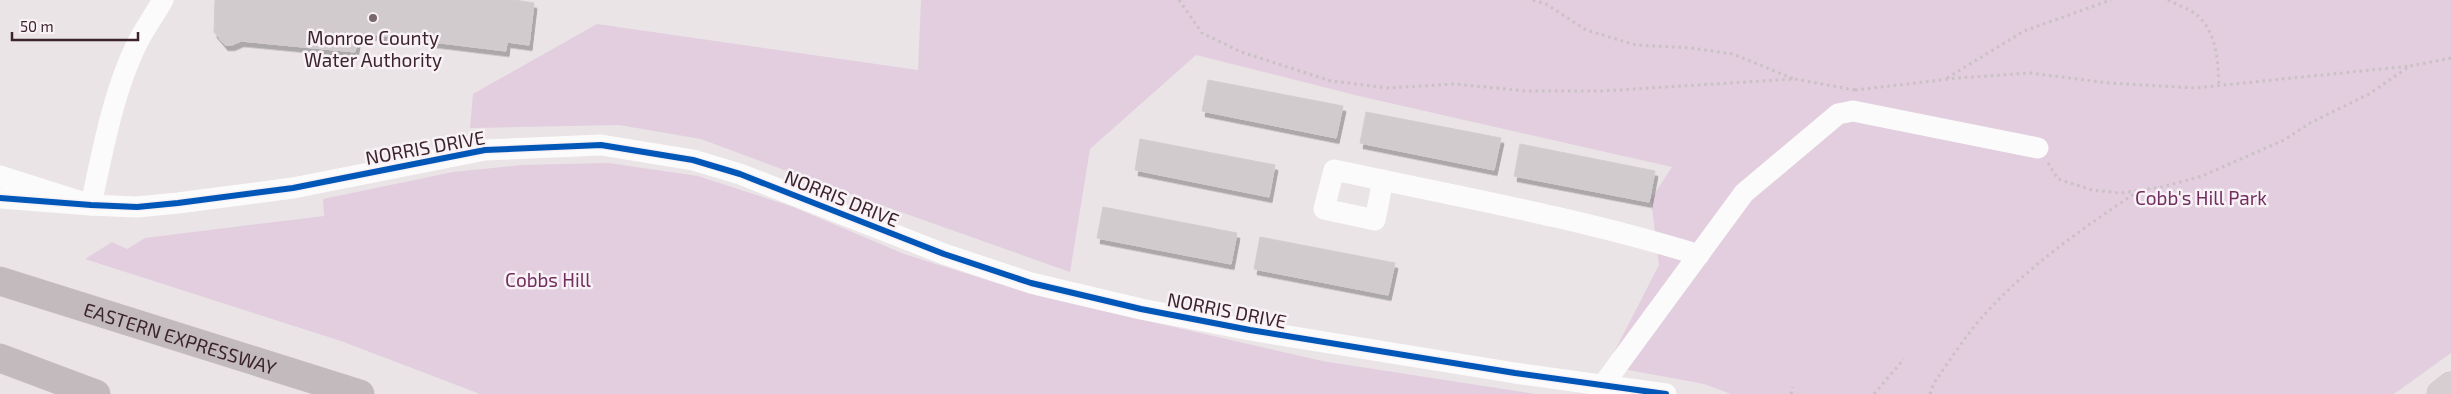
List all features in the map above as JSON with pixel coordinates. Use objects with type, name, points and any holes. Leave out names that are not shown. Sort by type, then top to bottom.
[{"type":"highway","name":"EASTERN EXPRESSWAY","points":[[0,281],[360,394]]},
{"type":"highway","points":[[0,358],[96,394]]},
{"type":"main road","points":[[2440,394],[2451,386]]},
{"type":"street","points":[[0,176],[91,205],[102,154],[126,72],[140,37],[164,0]]},
{"type":"street","points":[[1603,385],[1744,193],[1854,101],[2038,148]]},
{"type":"street","name":"NORRIS DRIVE","points":[[0,198],[137,207],[254,193],[485,150],[601,145],[693,160],[740,174],[944,254],[1031,283],[1250,330],[1574,388],[1603,385],[1666,394]]},
{"type":"street","points":[[1383,180],[1547,213],[1636,236],[1699,255]]},
{"type":"path","points":[[1179,0],[1202,33],[1241,52],[1331,81],[1389,88],[1454,84],[1526,91],[1602,91],[1794,79]]},
{"type":"path","points":[[1533,0],[1546,4],[1586,30],[1636,45],[1691,48],[1733,54],[1854,101],[1945,80],[2030,73],[2109,83],[2195,88],[2410,66],[2451,58]]},
{"type":"path","points":[[1945,80],[2024,31],[2111,0]]},
{"type":"path","points":[[2168,0],[2198,16],[2212,34],[2218,63],[2220,86]]},
{"type":"path","points":[[2038,148],[2058,179],[2092,190],[2121,193],[2140,190],[2202,176],[2284,140],[2310,123],[2369,94],[2410,66]]},
{"type":"path","points":[[1930,394],[1934,383],[1984,314],[2031,270],[2085,226],[2140,190]]},
{"type":"path","points":[[1874,394],[1904,359]]},
{"type":"path","points":[[1791,394],[1792,387]]},
{"type":"green space","name":"Cobb's Hill Park","points":[[921,0],[2451,0],[2451,353],[2394,394],[1731,394],[1704,384],[1607,366],[1659,265],[1651,199],[1672,167],[1359,96],[1196,55],[1090,149],[1070,272],[701,139],[619,125],[470,128],[473,94],[597,24],[918,70]]},
{"type":"green space","name":"Cobbs Hill","points":[[608,163],[698,176],[793,207],[904,254],[1038,296],[1322,361],[1535,394],[480,394],[341,341],[85,259],[112,242],[127,249],[145,238],[324,216],[323,199],[453,172],[522,165]]},
{"type":"building","name":"Monroe County Water Authority","points":[[215,0],[515,0],[534,3],[529,45],[507,42],[506,51],[359,33],[355,52],[241,41],[232,45],[225,45],[214,32]]},
{"type":"building","points":[[1208,80],[1343,106],[1336,138],[1202,111]]},
{"type":"building","points":[[1366,112],[1501,138],[1494,170],[1360,143]]},
{"type":"building","points":[[1140,139],[1275,165],[1269,197],[1135,170]]},
{"type":"building","points":[[1520,144],[1655,171],[1649,202],[1514,176]]},
{"type":"building","points":[[1103,207],[1237,233],[1231,264],[1097,238]]},
{"type":"building","points":[[1260,237],[1395,263],[1388,295],[1254,269]]},
{"type":"cycle path","points":[[0,198],[137,207],[293,188],[485,150],[601,145],[693,160],[740,174],[944,254],[1031,283],[1141,309],[1250,330],[1515,373],[1666,394]]},
{"type":"place","name":"Monroe County Water Authority","points":[[373,18]]}]
